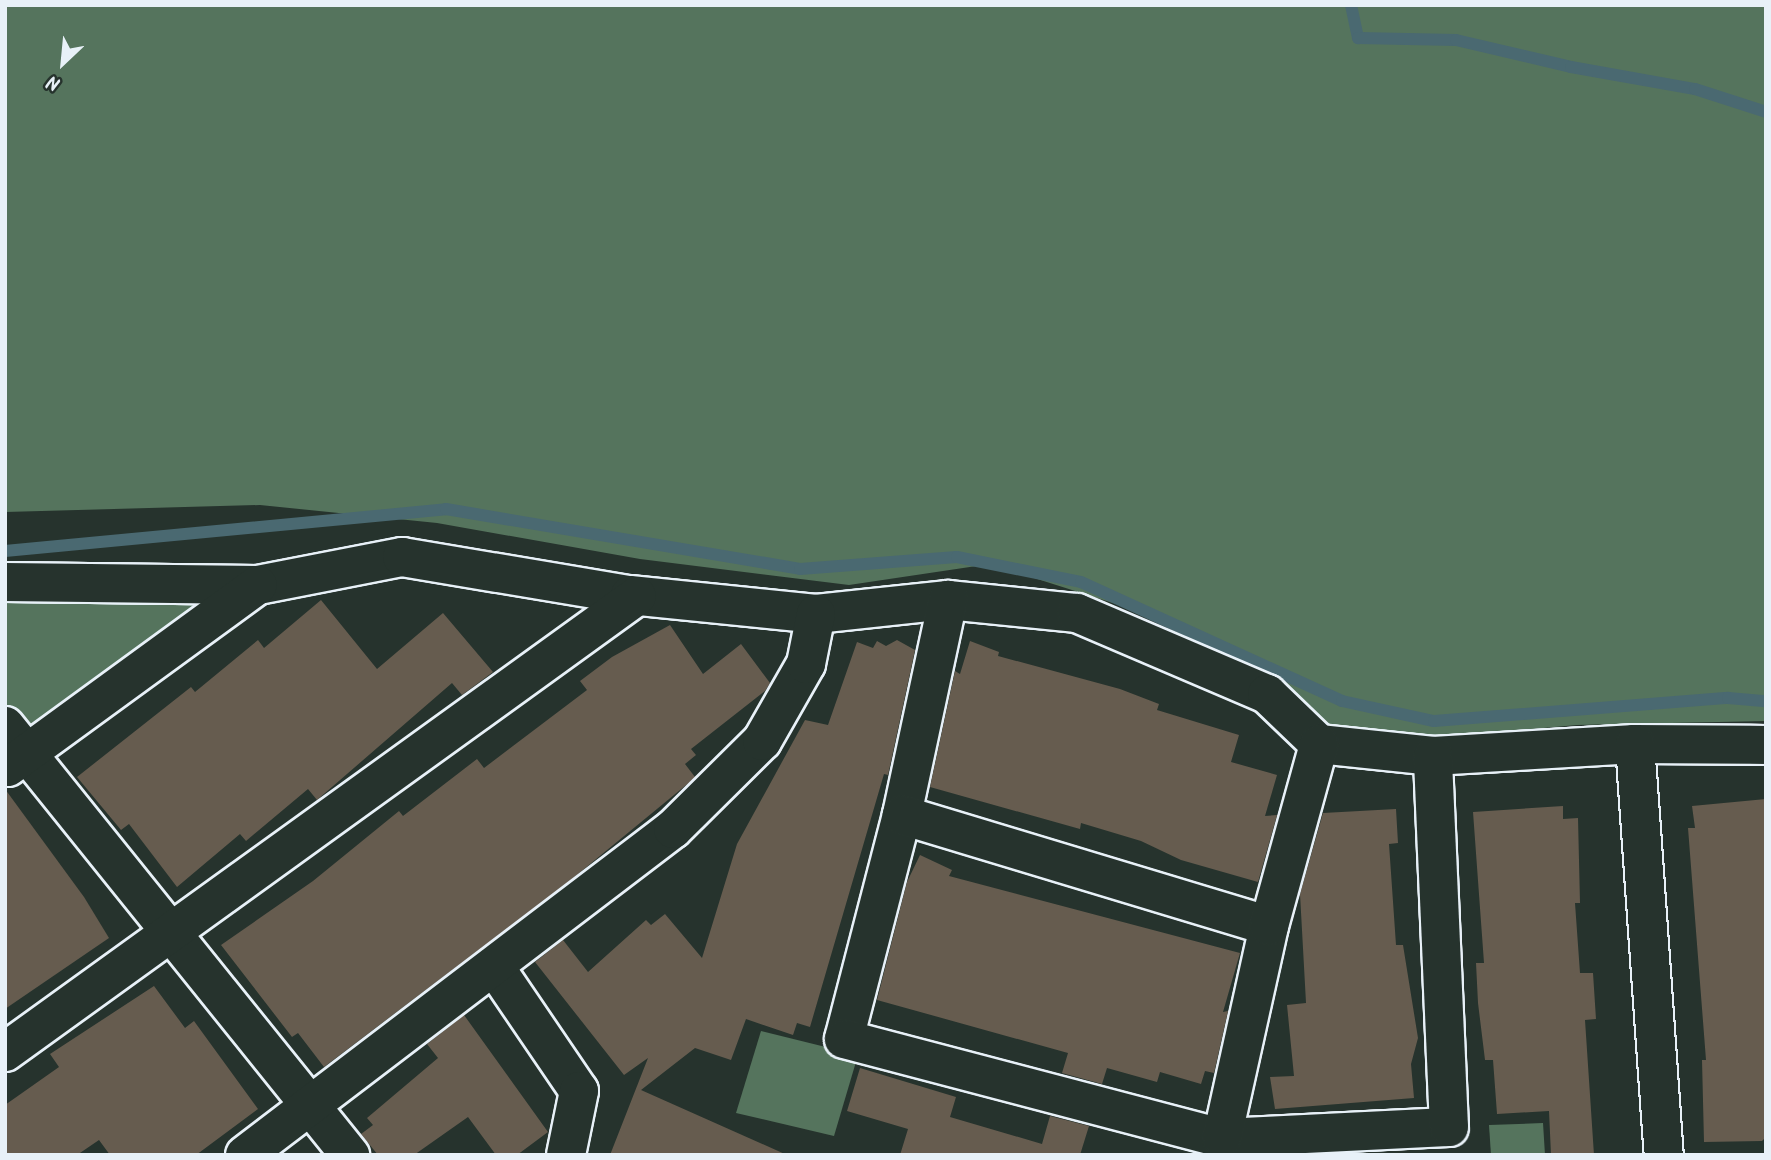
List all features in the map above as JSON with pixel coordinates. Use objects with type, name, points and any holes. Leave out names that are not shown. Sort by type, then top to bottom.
[{"type":"street","points":[[5,582],[258,585],[402,557],[637,596],[816,614],[948,600],[1077,613],[1266,694],[1319,744],[1433,756],[1635,744],[1766,745]]},
{"type":"street","points":[[258,585],[12,749],[171,932],[350,1155]]},
{"type":"street","points":[[5,1052],[637,596]]},
{"type":"street","points":[[948,600],[902,815],[844,1038],[1222,1138],[1450,1127],[1433,756]]},
{"type":"street","points":[[245,1155],[673,829],[762,741],[806,664],[816,614]]},
{"type":"street","points":[[1222,1138],[1269,926],[1319,744]]},
{"type":"street","points":[[1635,744],[1664,1155]]},
{"type":"street","points":[[902,815],[1269,926]]},
{"type":"street","points":[[494,966],[579,1091],[566,1155]]},
{"type":"green space","points":[[5,5],[1766,5],[1766,721],[1577,725],[1433,738],[1327,725],[1257,666],[1135,610],[990,564],[849,585],[640,559],[437,523],[260,505],[5,512]]},
{"type":"green space","points":[[5,597],[215,598],[28,739],[5,710]]},
{"type":"green space","points":[[761,1031],[858,1055],[834,1136],[736,1113]]},
{"type":"green space","points":[[1543,1123],[1545,1155],[1491,1155],[1489,1125]]},
{"type":"building","points":[[321,600],[377,669],[443,613],[493,672],[462,695],[452,683],[317,800],[308,789],[246,841],[240,834],[177,887],[129,824],[121,830],[77,777],[191,687],[195,692],[258,640],[264,648]]},
{"type":"building","points":[[670,625],[703,674],[741,644],[770,683],[765,691],[691,749],[696,755],[685,764],[695,777],[691,781],[567,883],[324,1067],[298,1033],[292,1037],[221,945],[313,881],[399,811],[403,816],[477,759],[484,768],[587,690],[580,681],[612,657]]},
{"type":"building","points":[[897,640],[915,650],[888,775],[884,774],[810,1027],[797,1023],[793,1035],[746,1019],[731,1060],[695,1048],[641,1090],[787,1155],[610,1155],[648,1058],[624,1075],[535,962],[563,940],[588,972],[646,920],[651,925],[665,914],[702,958],[737,844],[805,720],[828,725],[857,642],[873,648],[877,641],[886,646]]},
{"type":"building","points":[[970,641],[999,652],[998,656],[1120,689],[1159,704],[1157,710],[1239,735],[1231,762],[1277,775],[1265,816],[1277,815],[1258,882],[1181,860],[1141,841],[1081,823],[1080,829],[930,787],[955,671],[960,674]]},
{"type":"building","points":[[5,789],[84,897],[109,938],[5,1009]]},
{"type":"building","points":[[1766,799],[1766,1137],[1762,1141],[1704,1142],[1702,1060],[1706,1060],[1688,828],[1695,828],[1692,806]]},
{"type":"building","points":[[1563,806],[1563,819],[1578,818],[1580,903],[1575,903],[1580,973],[1593,973],[1596,1019],[1585,1020],[1594,1155],[1551,1155],[1549,1111],[1497,1114],[1493,1060],[1485,1060],[1478,1003],[1476,963],[1484,963],[1473,812]]},
{"type":"building","points":[[1396,809],[1398,843],[1389,844],[1396,945],[1403,945],[1418,1038],[1411,1064],[1414,1098],[1275,1109],[1270,1077],[1294,1076],[1287,1005],[1306,1003],[1300,894],[1323,813]]},
{"type":"building","points":[[920,855],[952,870],[949,876],[1240,953],[1223,1012],[1228,1011],[1214,1073],[1205,1071],[1201,1084],[1160,1072],[1157,1082],[1107,1068],[1102,1084],[1062,1073],[1068,1053],[877,1000],[907,882]]},
{"type":"building","points":[[154,986],[185,1028],[194,1021],[258,1109],[196,1155],[110,1155],[99,1140],[77,1155],[5,1155],[5,1105],[59,1067],[50,1054]]},
{"type":"building","points":[[464,1015],[548,1132],[517,1155],[496,1155],[468,1117],[414,1155],[378,1155],[361,1134],[373,1125],[367,1118],[438,1058],[427,1044]]},
{"type":"building","points":[[860,1068],[956,1097],[950,1117],[1042,1144],[1050,1116],[1089,1126],[1080,1155],[900,1155],[908,1129],[847,1111]]},
{"type":"waterway","points":[[1351,5],[1358,38],[1456,40],[1571,67],[1695,89],[1766,112]]},
{"type":"waterway","points":[[5,551],[446,509],[800,569],[957,557],[1081,582],[1342,701],[1434,721],[1728,698],[1766,701]]}]
